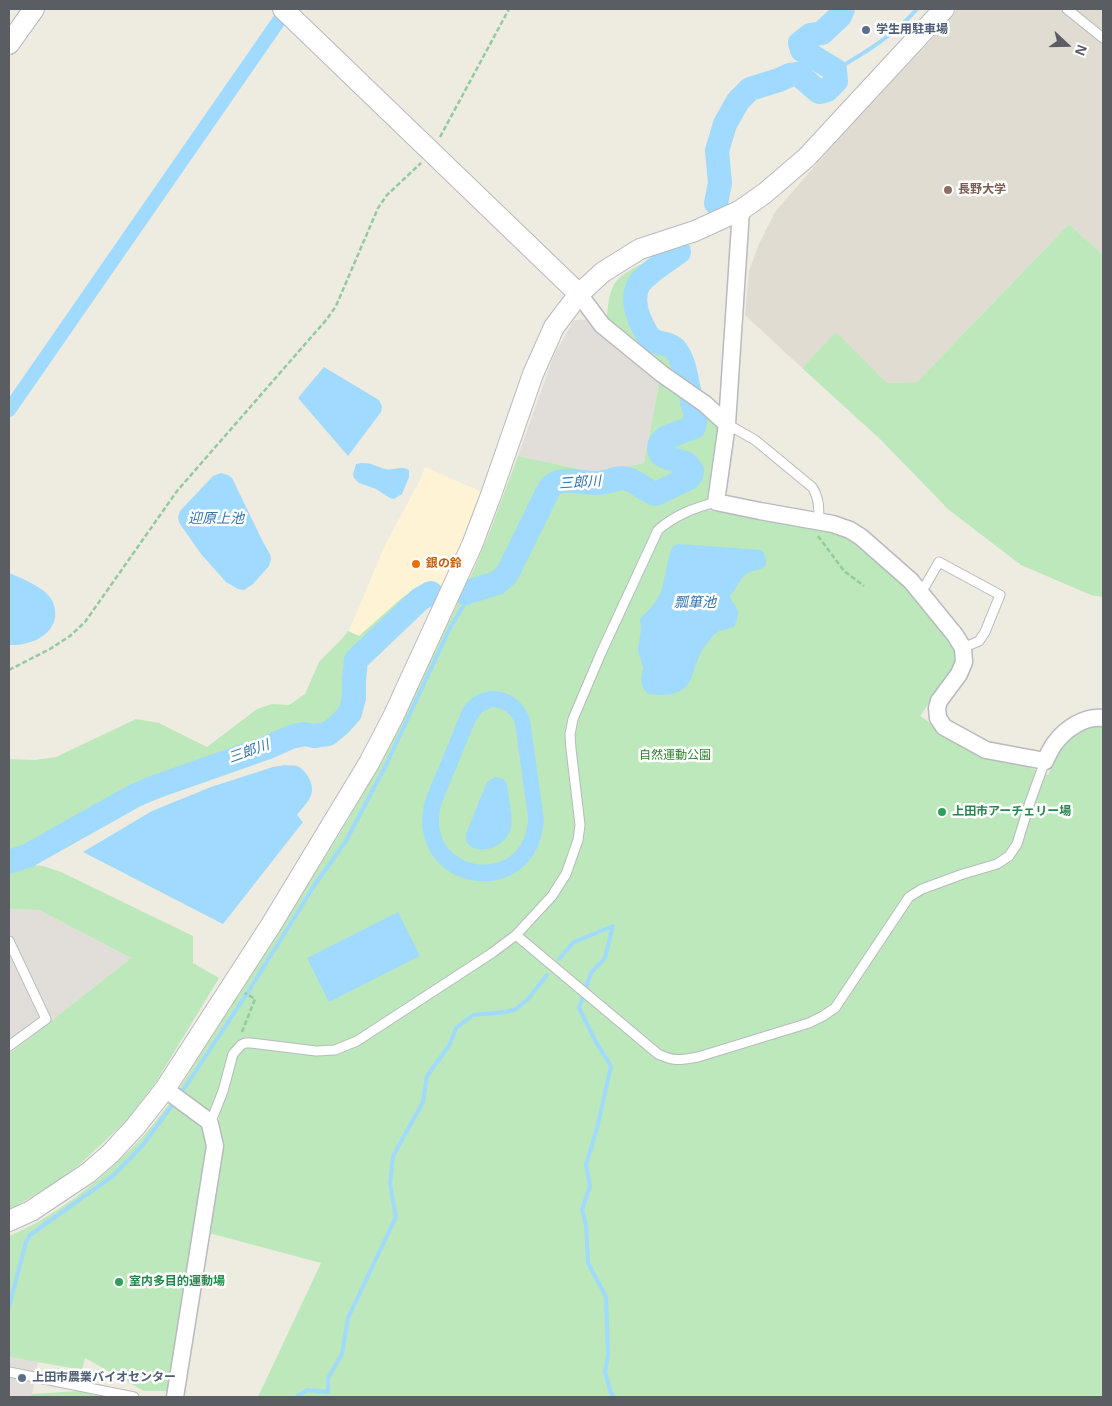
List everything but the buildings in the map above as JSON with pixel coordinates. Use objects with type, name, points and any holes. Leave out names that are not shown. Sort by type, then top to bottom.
[{"type":"street","points":[[9,44],[34,9]]},
{"type":"street","points":[[283,9],[579,294],[602,325],[727,424]]},
{"type":"street","points":[[9,1221],[31,1211],[95,1167],[135,1127],[175,1096],[276,917],[369,762],[393,717],[472,544],[533,374],[554,327],[579,294],[603,272],[640,249],[695,230],[741,210],[765,193],[807,157],[944,9]]},
{"type":"street","points":[[741,210],[727,424],[716,502],[819,521],[850,530],[861,537],[911,581],[955,635],[963,648],[964,662],[959,674],[939,702],[937,708],[938,718],[944,727],[986,750],[1045,761],[1055,742],[1072,726],[1088,718],[1103,718]]},
{"type":"street","points":[[175,1096],[195,1109],[207,1120],[210,1124],[214,1146],[175,1397]]},
{"type":"lane","points":[[1067,9],[1103,38]]},
{"type":"lane","points":[[727,424],[755,440],[812,487],[818,500],[819,521]]},
{"type":"lane","points":[[210,1124],[223,1091],[233,1054],[241,1045],[251,1043],[316,1051],[335,1050],[357,1042],[492,954],[516,936],[552,896],[566,874],[578,840],[580,825],[570,734],[573,719],[658,530],[669,521],[691,509],[716,502]]},
{"type":"lane","points":[[921,593],[939,562],[1000,595],[985,632],[979,641],[963,648]]},
{"type":"lane","points":[[516,936],[658,1054],[669,1059],[680,1060],[698,1056],[809,1023],[835,1008],[909,898],[922,889],[997,864],[1009,856],[1017,844],[1045,761]]},
{"type":"lane","points":[[9,940],[46,1018],[9,1046]]},
{"type":"lane","points":[[9,1372],[134,1397]]},
{"type":"path","points":[[9,670],[50,649],[70,636],[84,622],[177,492],[327,320],[336,306],[378,208],[387,195],[432,152],[509,9]]},
{"type":"path","points":[[819,521],[817,534],[844,571],[864,586]]},
{"type":"path","points":[[241,1045],[240,1038],[255,999],[252,997]]},
{"type":"shaded area","name":"長野大学","points":[[957,9],[1103,9],[1103,255],[1069,224],[917,382],[887,383],[836,333],[802,368],[745,315],[749,271],[759,244],[775,212],[847,129],[931,40]]},
{"type":"shaded area","points":[[574,320],[589,320],[660,378],[644,463],[598,473],[518,456],[554,355]]},
{"type":"shaded area","name":"銀の鈴","points":[[425,467],[484,493],[445,587],[425,582],[402,598],[359,636],[349,631],[385,545]]},
{"type":"shaded area","points":[[9,909],[39,910],[131,958],[9,1054]]},
{"type":"shaded area","name":"上田市農業バイオセンター","points":[[9,1357],[38,1362],[32,1394],[29,1397],[9,1397]]},
{"type":"green space","points":[[1069,224],[1103,255],[1103,597],[1091,595],[1021,565],[949,510],[880,439],[802,368],[836,332],[887,383],[917,382]]},
{"type":"green space","points":[[692,245],[670,270],[644,288],[641,295],[645,324],[671,336],[682,344],[690,365],[696,393],[606,321],[611,292],[615,283],[621,277],[650,260]]},
{"type":"green space","name":"自然運動公園","points":[[660,378],[718,424],[705,510],[827,528],[847,535],[907,586],[956,649],[957,661],[953,669],[920,716],[949,736],[1048,775],[1060,747],[1077,731],[1103,725],[1103,1397],[258,1397],[321,1263],[209,1233],[221,1150],[219,1117],[207,1120],[210,1161],[202,1195],[167,1391],[144,1391],[85,1358],[82,1370],[9,1357],[9,1236],[61,1208],[92,1184],[136,1144],[170,1103],[337,838],[382,761],[473,571],[518,456],[598,473],[644,463]]},
{"type":"green space","points":[[425,582],[427,600],[395,628],[360,663],[357,686],[358,701],[352,717],[341,729],[329,737],[315,740],[304,739],[159,790],[94,822],[22,864],[43,866],[61,872],[193,936],[193,963],[219,978],[156,1082],[127,1120],[79,1165],[55,1183],[9,1210],[9,1054],[131,958],[39,910],[9,909],[9,759],[35,760],[56,757],[136,719],[159,723],[207,747],[257,709],[272,704],[289,705],[305,694],[319,662],[348,631],[359,636],[402,598]]},
{"type":"green space","points":[[79,1391],[105,1397],[29,1397],[32,1394]]},
{"type":"water","points":[[324,367],[379,400],[382,406],[381,412],[348,456],[298,398]]},
{"type":"water","points":[[361,463],[385,469],[403,468],[409,470],[409,477],[402,494],[394,499],[390,498],[376,489],[359,483],[353,474],[356,464]]},
{"type":"water","name":"迎原上池","points":[[221,473],[232,478],[271,559],[269,566],[253,584],[244,590],[238,589],[226,582],[201,554],[180,524],[178,518],[180,511],[213,476]]},
{"type":"water","name":"瓢箪池","points":[[679,544],[762,550],[766,559],[766,565],[761,569],[750,572],[740,580],[730,596],[738,611],[734,627],[718,632],[712,637],[700,654],[687,686],[672,694],[648,694],[643,688],[641,679],[643,668],[638,650],[641,629],[640,619],[658,598],[673,546]]},
{"type":"water","points":[[9,573],[45,592],[55,609],[55,618],[49,631],[37,639],[23,644],[9,645]]},
{"type":"water","points":[[498,691],[510,695],[520,702],[527,713],[530,720],[544,820],[536,850],[519,870],[497,880],[473,880],[451,872],[433,856],[423,831],[425,800],[463,708],[475,696],[486,692]],"holes":[[[493,707],[509,714],[515,724],[528,817],[523,840],[511,855],[495,863],[477,864],[460,859],[447,847],[440,829],[441,805],[475,722],[482,712]]]},
{"type":"water","points":[[285,765],[300,768],[310,780],[311,795],[297,815],[303,822],[223,924],[83,852],[152,811],[211,787],[273,767]]},
{"type":"water","points":[[495,777],[504,779],[507,784],[511,827],[501,843],[494,847],[477,849],[467,841],[466,834],[487,782]]},
{"type":"water","points":[[398,912],[420,956],[329,1002],[307,958]]},
{"type":"waterway","points":[[9,410],[287,9]]},
{"type":"waterway","name":"三郎川","points":[[716,203],[720,183],[717,151],[725,124],[738,101],[750,89],[798,74],[819,92],[827,90],[836,81],[835,70],[802,50],[800,43],[810,35],[822,33],[840,16],[843,9]]},
{"type":"waterway","points":[[835,70],[879,43],[917,9]]},
{"type":"waterway","name":"三郎川","points":[[679,252],[639,284],[635,301],[639,318],[650,338],[656,342],[669,345],[678,353],[689,390]]},
{"type":"waterway","name":"三郎川","points":[[465,593],[497,583],[507,574],[553,484],[565,481],[598,483],[624,478],[656,494],[689,478],[692,471],[687,464],[666,457],[660,452],[659,448],[665,438],[694,427],[696,414],[692,403]]},
{"type":"waterway","points":[[180,1095],[248,992],[316,883],[346,841],[386,765],[450,628],[473,590]]},
{"type":"waterway","name":"三郎川","points":[[9,862],[29,855],[134,796],[155,787],[266,748],[291,737],[304,734],[314,736],[328,734],[350,713],[354,698],[356,660],[420,599],[431,593]]},
{"type":"waterway","points":[[613,926],[605,958],[591,973],[579,1008],[597,1044],[611,1066],[597,1128],[586,1165],[590,1186],[582,1210],[586,1224],[588,1263],[606,1297],[608,1355],[605,1372],[614,1397]]},
{"type":"waterway","points":[[559,959],[574,942],[613,926]]},
{"type":"waterway","points":[[297,1397],[307,1390],[328,1392],[328,1378],[342,1354],[348,1318],[396,1217],[390,1184],[393,1156],[423,1102],[427,1076],[450,1044],[456,1028],[473,1015],[506,1012],[516,1009],[528,999],[547,975]]},
{"type":"waterway","points":[[9,1307],[26,1242],[30,1235],[113,1176],[142,1146],[174,1103]]},
{"type":"place","name":"学生用駐車場","points":[[866,30]]},
{"type":"place","name":"長野大学","points":[[948,190]]},
{"type":"place","name":"銀の鈴","points":[[416,564]]},
{"type":"place","name":"上田市アーチェリー場","points":[[942,812]]},
{"type":"place","name":"室内多目的運動場","points":[[119,1282]]},
{"type":"place","name":"上田市農業バイオセンター","points":[[22,1378]]}]
